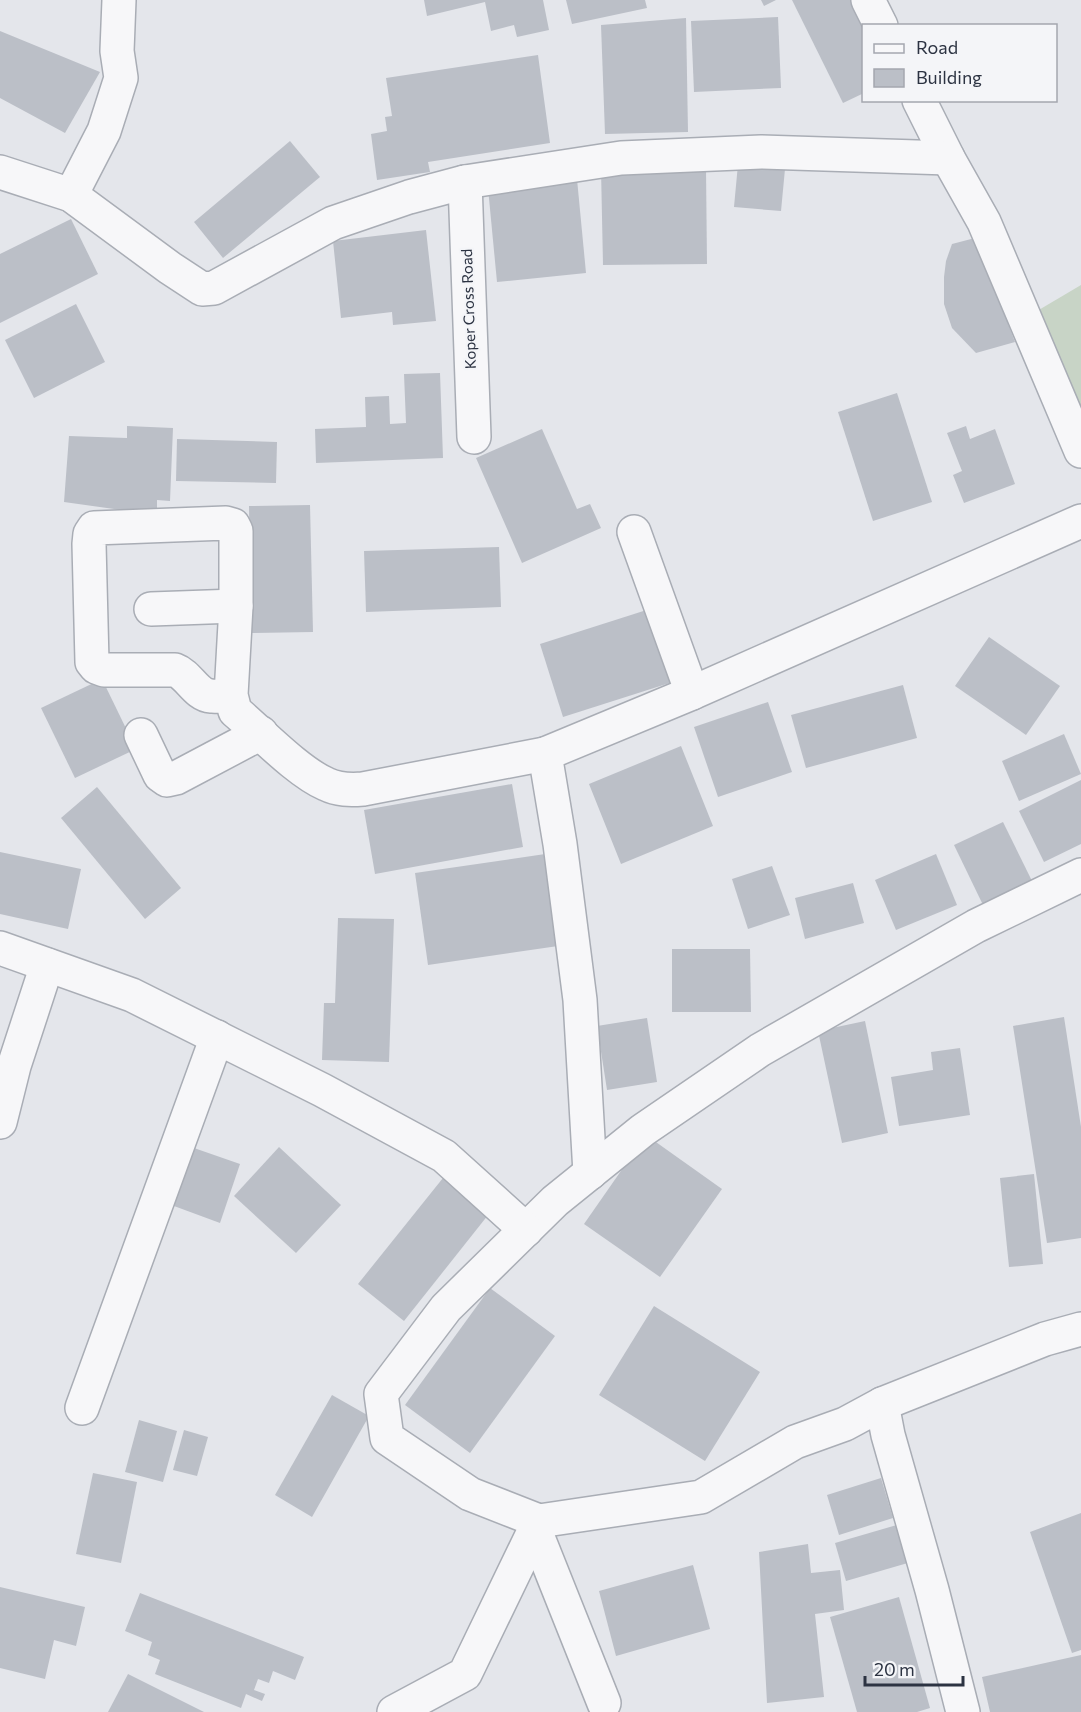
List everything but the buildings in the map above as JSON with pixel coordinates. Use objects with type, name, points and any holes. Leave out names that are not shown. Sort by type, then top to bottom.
[{"type":"street","points":[[70,195],[104,131],[121,78],[117,51],[119,0]]},
{"type":"street","points":[[868,0],[880,24]]},
{"type":"street","points":[[920,102],[984,222],[1081,451]]},
{"type":"street","points":[[0,172],[70,195],[202,289],[214,288],[333,223],[409,196],[465,182],[621,158],[761,152],[948,158]]},
{"type":"street","name":"Koper Cross Road","points":[[465,182],[474,436]]},
{"type":"street","points":[[231,695],[209,696],[200,692],[181,672],[175,670],[104,670],[96,667],[92,662],[90,534],[94,528],[226,522],[233,525],[236,531],[236,606],[231,695],[235,711],[310,775],[327,785],[345,790],[363,789],[545,754],[692,693],[1081,521]]},
{"type":"street","points":[[634,532],[692,693]]},
{"type":"street","points":[[151,609],[236,606]]},
{"type":"street","points":[[141,735],[160,775],[167,780],[177,778],[261,733]]},
{"type":"street","points":[[545,754],[560,844],[580,1000],[590,1173]]},
{"type":"street","points":[[1081,875],[976,926],[760,1050],[643,1130],[555,1201],[446,1308],[381,1394],[387,1438],[470,1494],[537,1526],[701,1497],[795,1443],[845,1424],[882,1404],[1045,1339],[1081,1329]]},
{"type":"street","points":[[0,948],[132,994],[321,1090],[444,1156],[526,1230]]},
{"type":"street","points":[[0,1122],[14,1066],[47,964]]},
{"type":"street","points":[[82,1408],[217,1037]]},
{"type":"street","points":[[882,1404],[888,1435],[932,1590],[963,1712]]},
{"type":"street","points":[[537,1526],[604,1703]]},
{"type":"street","points":[[394,1712],[465,1674],[537,1526]]},
{"type":"green space","points":[[1081,285],[1081,439],[1032,314]]}]
